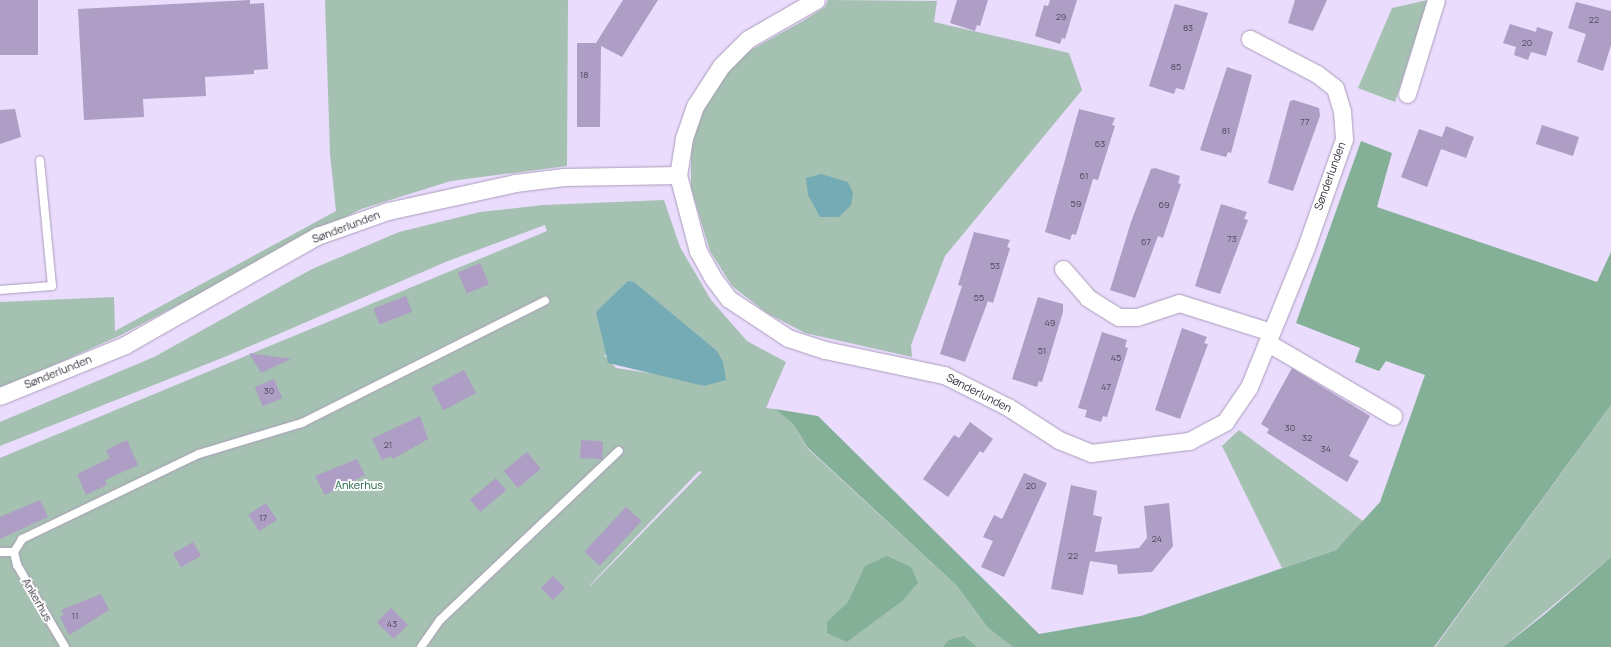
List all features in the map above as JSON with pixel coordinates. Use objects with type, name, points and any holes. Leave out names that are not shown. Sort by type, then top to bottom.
[{"type":"street","name":"Sønderlunden","points":[[816,0],[748,39],[721,66],[695,106],[684,138],[678,175],[698,251],[729,299],[754,318],[788,338],[825,350],[944,375],[1008,407],[1059,440],[1091,452],[1190,441],[1214,430],[1242,400],[1270,337],[1344,139],[1342,111],[1335,88],[1317,74],[1250,39]]},
{"type":"street","points":[[1407,94],[1436,0]]},
{"type":"street","name":"Sønderlunden","points":[[0,396],[125,345],[317,236],[388,211],[515,183],[564,177],[678,175]]},
{"type":"street","points":[[1062,269],[1088,298],[1119,317],[1137,317],[1179,303],[1270,337],[1393,416]]},
{"type":"lane","points":[[0,290],[52,286],[40,161]]},
{"type":"lane","points":[[0,552],[14,552],[22,539],[199,454],[302,423],[545,301]]},
{"type":"lane","points":[[421,647],[440,620],[620,451]]},
{"type":"lane","name":"Ankerhus","points":[[14,552],[16,565],[65,647]]},
{"type":"green space","points":[[325,0],[568,0],[567,166],[451,181],[361,209],[121,335],[0,389],[0,302],[114,297],[115,331],[336,211],[330,154]]},
{"type":"green space","points":[[828,0],[937,1],[934,22],[1069,53],[1082,90],[945,256],[911,345],[912,357],[805,333],[767,313],[732,286],[710,251],[691,188],[691,143],[708,99],[733,60],[803,21],[825,7]]},
{"type":"green space","points":[[1428,0],[1395,102],[1358,88],[1392,8]]},
{"type":"green space","name":"Ankerhus","points":[[664,200],[680,247],[711,300],[747,341],[786,362],[766,408],[775,409],[794,425],[807,448],[957,586],[988,628],[1013,647],[0,647],[0,458],[547,231],[545,225],[448,261],[227,356],[0,446],[0,422],[154,357],[312,269],[399,232],[480,212],[543,205]],"holes":[[[693,334],[717,351],[704,386],[675,377],[616,368],[604,355]],[[699,471],[702,472],[590,586],[590,585]]]},
{"type":"green space","points":[[1611,405],[1611,557],[1503,647],[1435,647]]},
{"type":"green space","points":[[1239,430],[1363,521],[1336,550],[1282,568],[1222,446]]},
{"type":"shaded area","points":[[1361,141],[1392,153],[1377,207],[1597,282],[1611,252],[1611,405],[1434,647],[1013,647],[988,628],[957,586],[807,447],[794,425],[775,409],[818,416],[1039,634],[1141,616],[1336,550],[1380,502],[1425,375],[1386,361],[1379,371],[1355,362],[1360,348],[1296,323]]},
{"type":"shaded area","points":[[821,174],[848,182],[853,193],[851,205],[839,217],[820,217],[808,195],[806,178]]},
{"type":"shaded area","points":[[628,281],[634,282],[717,351],[723,362],[726,380],[704,386],[608,363],[596,312]]},
{"type":"shaded area","points":[[887,556],[911,567],[918,583],[902,601],[847,642],[827,633],[827,622],[848,602],[865,566]]},
{"type":"shaded area","points":[[1611,557],[1611,647],[1503,647],[1545,614]]},
{"type":"shaded area","points":[[964,636],[977,647],[943,647],[949,640]]},
{"type":"building","points":[[0,0],[38,0],[38,55],[0,55]]},
{"type":"building","points":[[250,0],[250,4],[264,3],[268,69],[254,70],[254,74],[205,77],[206,96],[143,99],[144,117],[84,120],[78,9]]},
{"type":"building","points":[[623,0],[658,0],[622,57],[601,46],[600,127],[577,127],[577,43],[596,43]]},
{"type":"building","points":[[957,0],[988,0],[980,26],[977,25],[975,31],[950,23]]},
{"type":"building","points":[[1050,0],[1077,0],[1065,39],[1062,38],[1060,44],[1035,36],[1044,5],[1048,6]]},
{"type":"building","points":[[1295,0],[1327,0],[1313,31],[1288,23]]},
{"type":"building","points":[[1576,2],[1611,11],[1611,45],[1603,71],[1577,62],[1586,34],[1568,28]]},
{"type":"building","points":[[1175,4],[1208,13],[1184,90],[1176,88],[1174,94],[1149,86]]},
{"type":"building","points":[[1510,24],[1536,32],[1537,27],[1553,32],[1546,56],[1531,52],[1528,60],[1514,55],[1516,47],[1503,43]]},
{"type":"building","points":[[1227,67],[1252,75],[1231,153],[1228,152],[1226,157],[1200,150]]},
{"type":"building","points":[[1294,100],[1319,108],[1320,116],[1293,191],[1268,183],[1290,101]]},
{"type":"building","points":[[15,109],[21,137],[0,144],[0,110]]},
{"type":"building","points":[[1079,109],[1115,118],[1112,125],[1115,126],[1098,180],[1093,179],[1076,235],[1072,234],[1070,240],[1045,232]]},
{"type":"building","points":[[1542,125],[1579,137],[1573,156],[1536,144]]},
{"type":"building","points":[[1446,126],[1474,137],[1466,158],[1441,149],[1427,187],[1401,177],[1419,129],[1442,137]]},
{"type":"building","points":[[1155,168],[1180,176],[1178,183],[1181,184],[1163,238],[1158,236],[1135,298],[1110,290],[1131,222],[1151,169]]},
{"type":"building","points":[[1221,204],[1247,212],[1244,219],[1248,220],[1220,294],[1195,286]]},
{"type":"building","points":[[974,232],[1010,240],[1007,247],[1010,248],[993,303],[988,301],[965,362],[940,354],[962,286],[958,285]]},
{"type":"building","points":[[480,263],[489,284],[467,294],[458,272]]},
{"type":"building","points":[[406,296],[412,312],[379,324],[373,309]]},
{"type":"building","points":[[1038,297],[1063,304],[1063,312],[1042,382],[1039,381],[1037,387],[1012,379]]},
{"type":"building","points":[[1182,328],[1207,337],[1204,343],[1208,344],[1180,419],[1155,410]]},
{"type":"building","points":[[1102,332],[1127,340],[1125,347],[1128,348],[1107,417],[1103,416],[1101,422],[1085,417],[1087,410],[1078,408]]},
{"type":"building","points":[[249,353],[291,359],[261,373]]},
{"type":"building","points":[[1292,368],[1370,416],[1349,456],[1359,461],[1347,482],[1267,433],[1269,429],[1261,424]]},
{"type":"building","points":[[464,370],[476,393],[444,410],[431,387]]},
{"type":"building","points":[[274,379],[282,398],[263,407],[255,387]]},
{"type":"building","points":[[420,416],[428,439],[393,459],[391,456],[382,460],[372,439]]},
{"type":"building","points":[[970,422],[993,439],[983,453],[980,451],[948,497],[923,479],[954,435],[959,438]]},
{"type":"building","points":[[127,440],[138,465],[105,480],[107,485],[86,495],[77,474],[110,458],[106,450]]},
{"type":"building","points":[[581,440],[603,441],[602,459],[580,458]]},
{"type":"building","points":[[527,452],[541,469],[518,488],[504,471]]},
{"type":"building","points":[[357,459],[365,475],[325,495],[315,476]]},
{"type":"building","points":[[1024,473],[1047,483],[1004,577],[981,567],[993,541],[983,537],[994,515],[1002,519]]},
{"type":"building","points":[[496,478],[506,490],[480,512],[470,500]]},
{"type":"building","points":[[1071,485],[1097,491],[1093,515],[1102,517],[1095,552],[1139,548],[1147,538],[1144,506],[1169,503],[1173,546],[1152,572],[1118,574],[1117,565],[1090,561],[1083,595],[1051,589]]},
{"type":"building","points":[[40,500],[48,517],[0,539],[0,517]]},
{"type":"building","points":[[266,503],[277,520],[259,531],[248,514]]},
{"type":"building","points":[[626,507],[641,521],[600,566],[584,552]]},
{"type":"building","points":[[193,542],[201,556],[181,567],[173,554]]},
{"type":"building","points":[[553,576],[565,588],[553,600],[541,588]]},
{"type":"building","points":[[101,594],[109,610],[69,635],[60,617],[64,615],[61,610]]},
{"type":"building","points":[[391,608],[408,625],[394,639],[377,622]]}]
